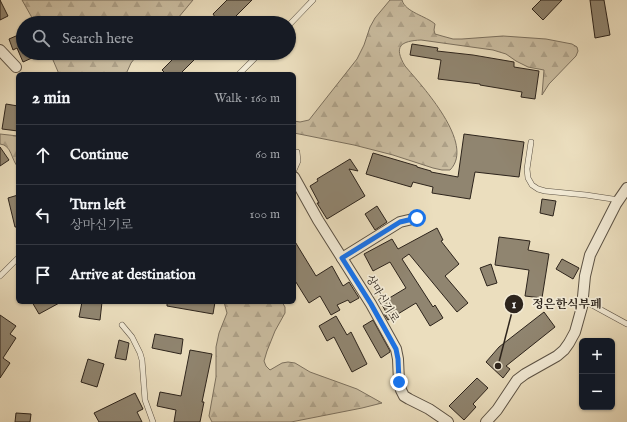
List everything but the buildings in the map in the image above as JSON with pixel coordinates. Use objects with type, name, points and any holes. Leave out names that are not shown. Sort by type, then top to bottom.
[{"type":"street","points":[[0,50],[16,67]]},
{"type":"street","name":"상마신기로","points":[[296,181],[318,220],[371,304],[396,349],[399,382],[404,396],[409,400],[429,409],[448,422]]},
{"type":"street","points":[[486,422],[517,380],[557,356],[564,350],[575,332],[583,300],[585,276],[590,255],[619,200],[627,188]]},
{"type":"street","points":[[342,258],[400,222],[417,218]]},
{"type":"lane","points":[[296,18],[313,0]]},
{"type":"lane","points":[[241,72],[253,60]]},
{"type":"lane","points":[[531,142],[527,169],[528,178],[532,185],[538,189],[619,200]]},
{"type":"lane","points":[[296,166],[298,161],[297,152]]},
{"type":"lane","points":[[0,276],[16,260]]},
{"type":"lane","points":[[583,300],[627,324]]},
{"type":"lane","points":[[122,325],[132,337],[140,352],[145,400],[153,422]]},
{"type":"green space","points":[[22,0],[193,0],[180,16],[31,16]]},
{"type":"green space","points":[[390,0],[402,0],[411,11],[435,24],[435,34],[453,39],[503,36],[546,39],[572,44],[577,47],[578,51],[576,56],[549,84],[542,95],[544,70],[528,67],[506,54],[493,50],[421,40],[404,43],[400,49],[401,59],[434,101],[452,131],[456,146],[456,159],[450,170],[433,168],[393,155],[354,145],[296,133],[296,121],[309,120],[357,59],[375,18]]},
{"type":"green space","points":[[53,60],[133,60],[127,72],[58,72]]},
{"type":"green space","points":[[0,134],[16,136],[16,164],[7,147],[0,144]]},
{"type":"green space","points":[[225,304],[283,304],[285,313],[275,331],[267,351],[264,361],[266,366],[270,370],[282,363],[295,363],[310,372],[357,389],[382,403],[291,422],[212,422],[209,416],[216,377],[216,347],[219,333],[227,313]]},
{"type":"place","name":"정은한식부페","points":[[498,366]]},
{"type":"route","points":[[399,382],[396,349],[371,304],[342,258],[400,222],[417,218]]}]
